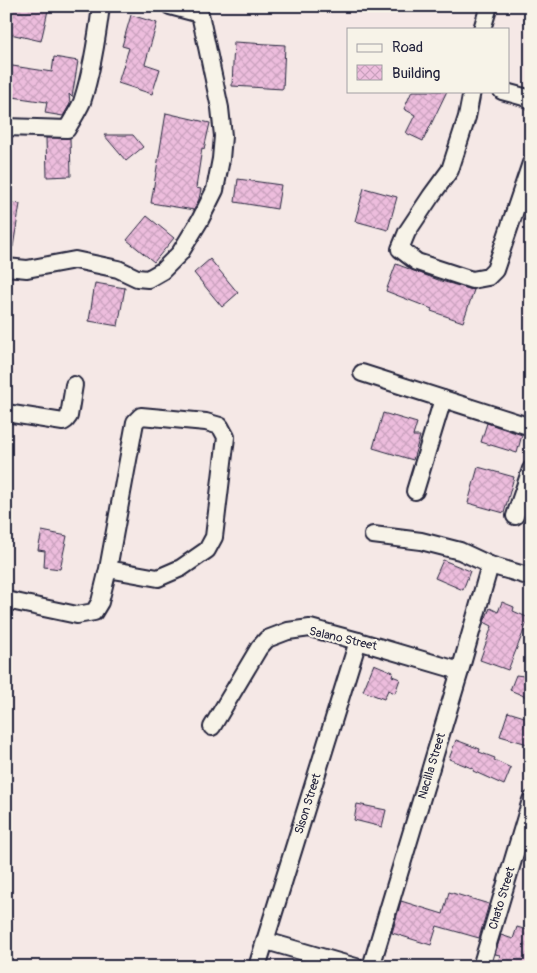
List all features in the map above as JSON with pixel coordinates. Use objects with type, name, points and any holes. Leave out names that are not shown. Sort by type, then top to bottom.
[{"type":"street","points":[[6,127],[67,129],[81,102],[95,51],[101,6]]},
{"type":"street","points":[[6,267],[27,269],[75,260],[118,268],[137,278],[148,279],[162,272],[180,253],[215,190],[223,136],[220,108],[200,14],[170,6]]},
{"type":"street","points":[[482,28],[489,6]]},
{"type":"street","points":[[472,92],[467,117],[450,170],[407,232],[400,249],[417,262],[472,280],[488,277],[495,270],[531,163]]},
{"type":"street","points":[[505,92],[531,101]]},
{"type":"street","points":[[362,373],[531,426]]},
{"type":"street","points":[[6,413],[63,422],[69,416],[74,384]]},
{"type":"street","points":[[415,491],[443,399]]},
{"type":"street","points":[[6,600],[77,615],[94,612],[100,602],[108,569],[135,422],[141,416],[206,422],[220,426],[226,437],[214,537],[206,550],[181,568],[158,578],[108,569]]},
{"type":"street","points":[[515,516],[531,469]]},
{"type":"street","points":[[373,535],[422,542],[460,551],[490,565],[531,577]]},
{"type":"street","name":"Nacilla Street","points":[[371,967],[490,565]]},
{"type":"street","name":"Salano Street","points":[[212,727],[259,648],[267,639],[288,631],[310,628],[460,671]]},
{"type":"street","name":"Sison Street","points":[[257,967],[358,641]]},
{"type":"street","name":"Chato Street","points":[[482,967],[531,800]]},
{"type":"street","points":[[266,941],[356,967]]},
{"type":"building","points":[[6,6],[49,6],[41,41],[6,33]]},
{"type":"building","points":[[131,15],[157,23],[145,64],[160,69],[152,94],[118,83],[129,48],[122,46]]},
{"type":"building","points":[[234,42],[285,45],[283,89],[232,86]]},
{"type":"building","points":[[54,57],[78,61],[72,97],[69,94],[70,104],[63,116],[45,113],[47,102],[6,96],[6,65],[52,72]]},
{"type":"building","points":[[412,92],[447,92],[423,141],[406,133],[415,115],[404,109]]},
{"type":"building","points":[[166,113],[210,123],[204,149],[202,148],[196,188],[201,189],[194,210],[151,203]]},
{"type":"building","points":[[104,135],[133,135],[143,147],[126,161]]},
{"type":"building","points":[[46,138],[70,138],[71,176],[47,177]]},
{"type":"building","points":[[238,179],[281,185],[277,209],[235,202]]},
{"type":"building","points":[[364,188],[397,197],[388,230],[355,221]]},
{"type":"building","points":[[6,202],[20,204],[13,247],[6,246]]},
{"type":"building","points":[[147,216],[174,238],[154,262],[127,240]]},
{"type":"building","points":[[210,259],[238,293],[222,307],[194,273]]},
{"type":"building","points":[[396,264],[441,281],[474,290],[463,322],[431,311],[432,309],[386,291]]},
{"type":"building","points":[[95,283],[125,288],[118,326],[89,321]]},
{"type":"building","points":[[383,413],[417,423],[413,436],[420,436],[413,460],[373,448]]},
{"type":"building","points":[[487,423],[522,435],[517,453],[481,442]]},
{"type":"building","points":[[478,467],[514,477],[504,513],[468,503]]},
{"type":"building","points":[[42,531],[67,536],[60,569],[44,567],[45,551],[38,550]]},
{"type":"building","points":[[443,560],[470,571],[463,590],[435,578]]},
{"type":"building","points":[[502,602],[514,607],[513,611],[529,618],[508,670],[480,660],[492,626],[484,622],[490,608],[498,612]]},
{"type":"building","points":[[374,664],[393,672],[392,676],[400,679],[395,693],[388,690],[384,699],[363,691]]},
{"type":"building","points":[[516,675],[531,677],[531,699],[510,690]]},
{"type":"building","points":[[508,712],[531,719],[531,745],[500,736]]},
{"type":"building","points":[[456,740],[480,749],[479,752],[495,758],[494,760],[511,768],[504,785],[473,771],[474,769],[449,759]]},
{"type":"building","points":[[357,804],[386,810],[382,827],[354,820]]},
{"type":"building","points":[[449,892],[489,904],[479,938],[437,926],[431,945],[392,933],[401,901],[443,914]]},
{"type":"building","points":[[517,927],[531,931],[531,967],[507,967],[498,964],[500,955],[495,954],[501,935],[513,939]]}]
